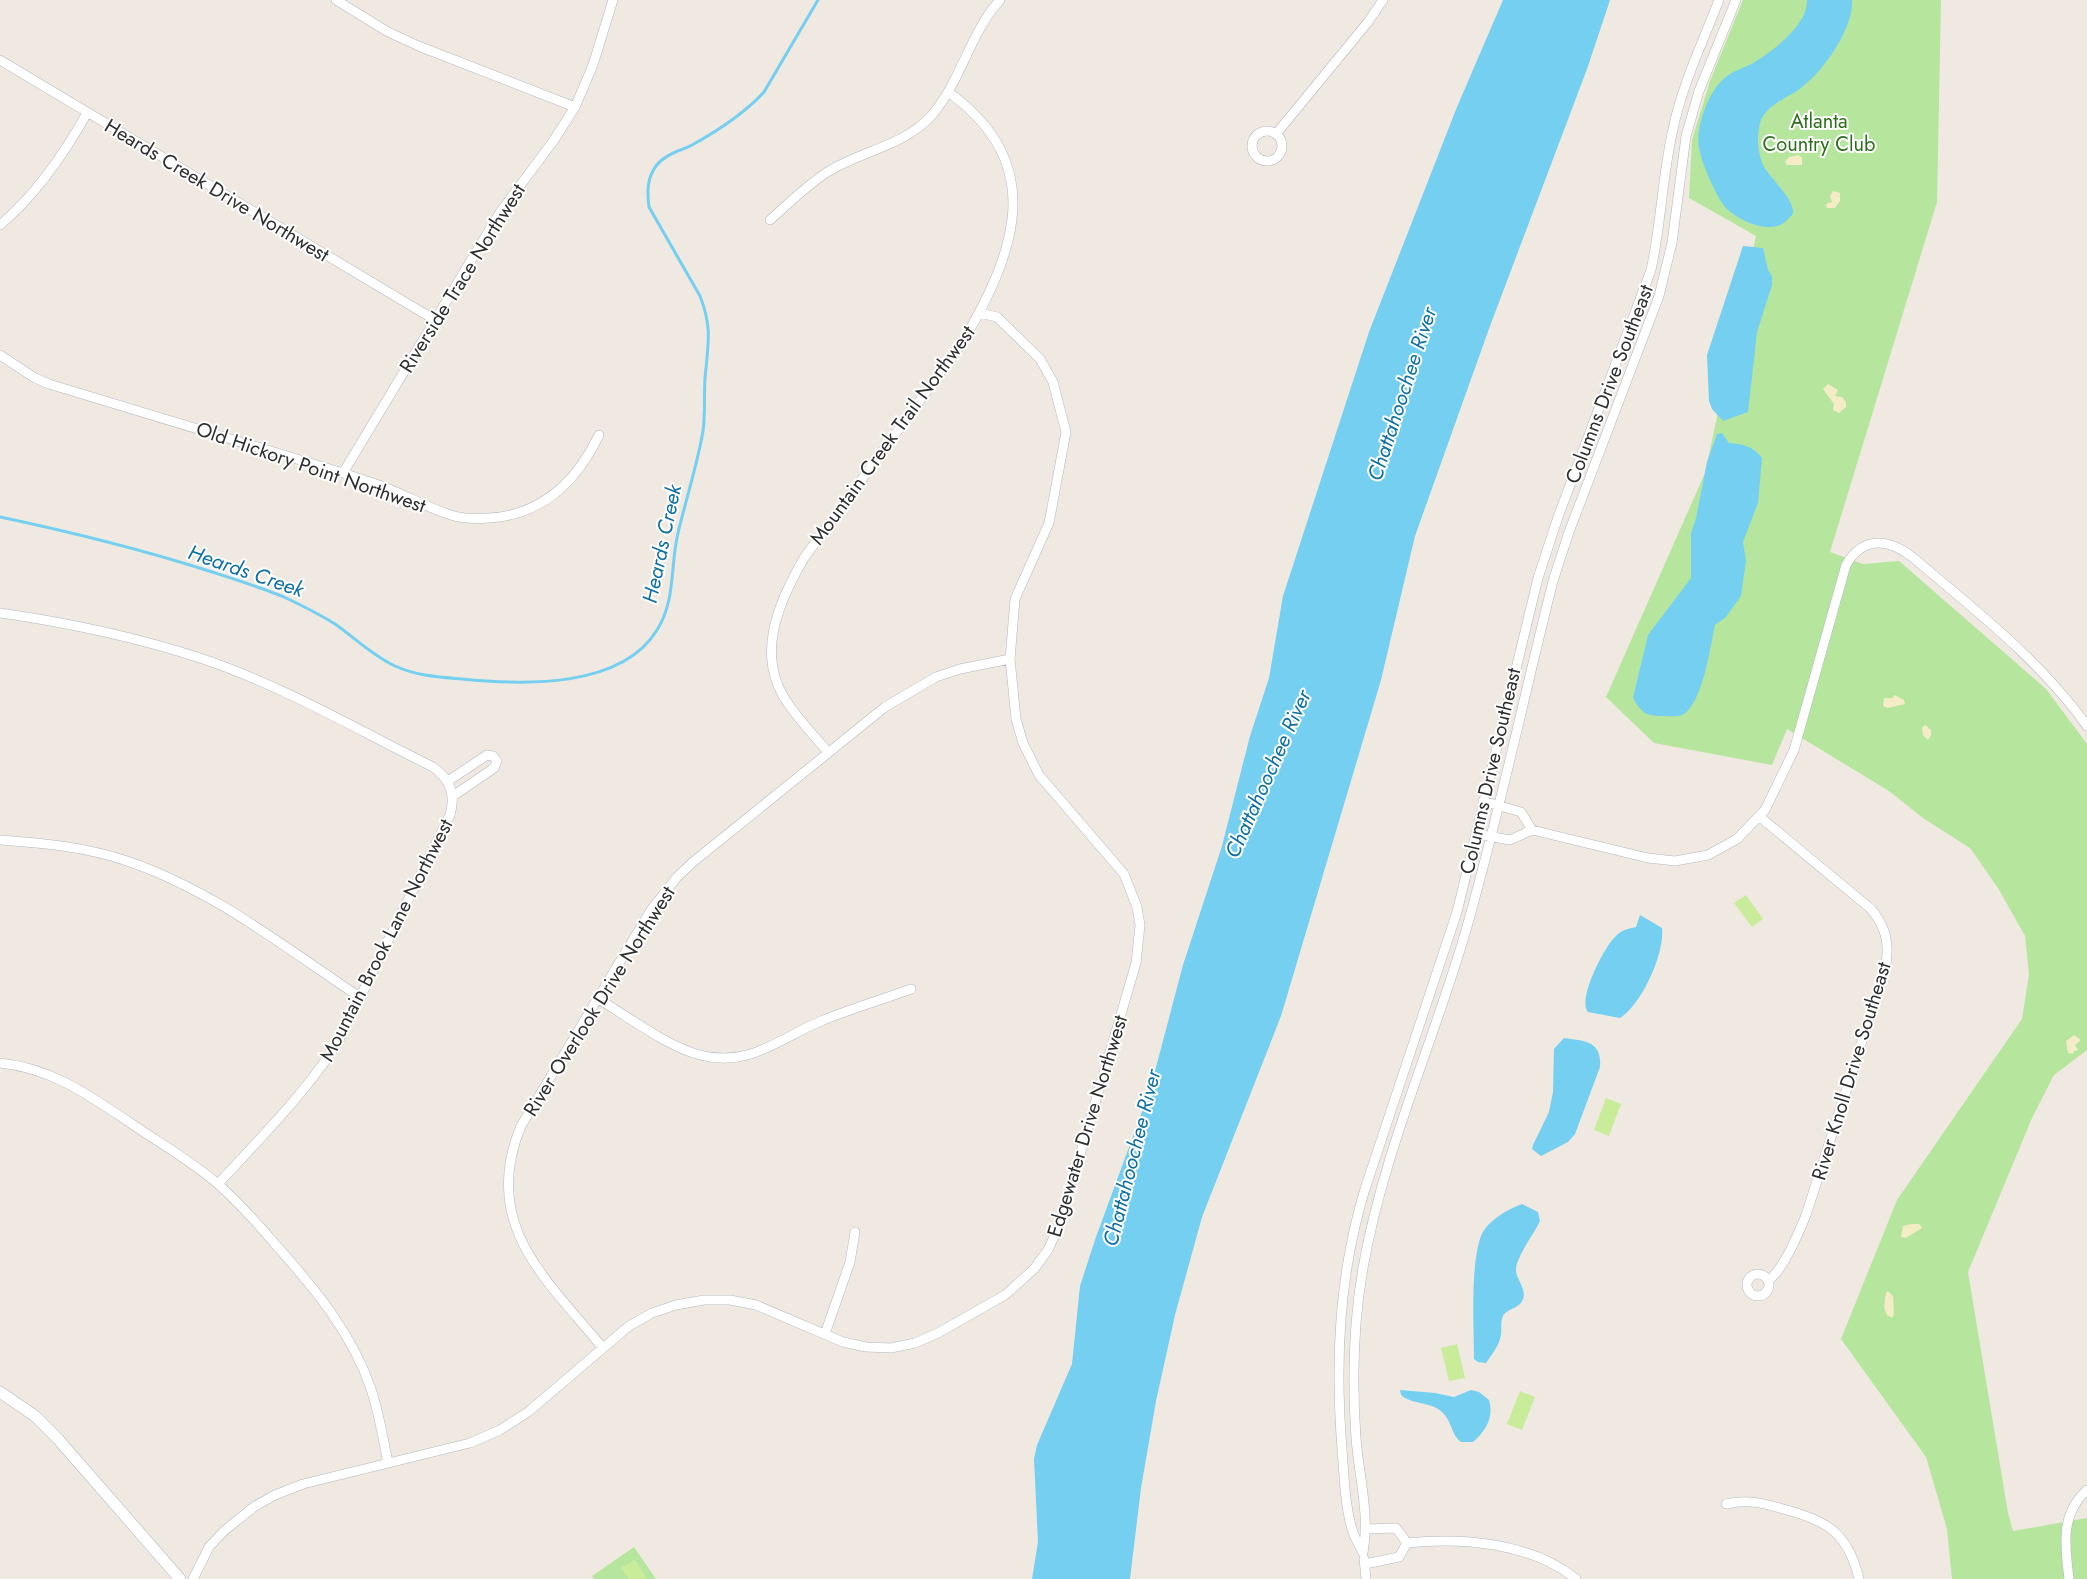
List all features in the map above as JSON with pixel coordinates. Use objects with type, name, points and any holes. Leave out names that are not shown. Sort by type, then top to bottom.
[{"type":"street","points":[[336,0],[388,32],[421,47],[575,107]]},
{"type":"street","name":"Riverside Trace Northwest","points":[[343,473],[499,214],[554,140],[575,107],[593,65],[613,0]]},
{"type":"street","points":[[770,220],[830,170],[898,142],[914,132],[932,114],[948,92],[987,16],[1000,0]]},
{"type":"street","points":[[1276,134],[1368,22],[1383,0]]},
{"type":"street","name":"Columns Drive Southeast","points":[[1366,1579],[1363,1553],[1353,1532],[1341,1432],[1338,1353],[1345,1276],[1359,1208],[1456,912],[1520,647],[1546,554],[1651,270],[1659,232],[1667,158],[1678,106],[1719,0]]},
{"type":"street","name":"Columns Drive Southeast","points":[[1363,1553],[1367,1529],[1356,1440],[1352,1376],[1357,1303],[1362,1269],[1376,1206],[1395,1141],[1464,938],[1553,581],[1569,532],[1659,296],[1672,243],[1686,136],[1699,91],[1736,0]]},
{"type":"street","name":"Heards Creek Drive Northwest","points":[[0,60],[435,320]]},
{"type":"street","name":"Mountain Creek Trail Northwest","points":[[828,752],[788,704],[774,677],[770,653],[780,605],[790,582],[804,558],[942,372],[980,312],[1010,237],[1014,212],[1013,186],[1003,152],[990,128],[970,107],[948,92]]},
{"type":"street","points":[[0,225],[45,178],[61,157],[87,112]]},
{"type":"street","name":"Edgewater Drive Northwest","points":[[193,1579],[209,1547],[224,1531],[255,1506],[275,1495],[303,1484],[470,1443],[500,1430],[528,1412],[629,1326],[652,1313],[676,1304],[704,1300],[730,1300],[756,1305],[844,1342],[866,1347],[891,1348],[915,1343],[938,1333],[1005,1295],[1034,1270],[1048,1250],[1058,1228],[1136,963],[1140,924],[1131,888],[1115,862],[1053,793],[1032,764],[1016,719],[1010,659],[1015,599],[1049,523],[1066,432],[1053,382],[1040,359],[997,317],[980,312]]},
{"type":"street","name":"Old Hickory Point Northwest","points":[[0,355],[19,368],[50,384],[343,473],[392,490],[452,516],[474,519],[500,518],[530,509],[560,491],[581,468],[599,435]]},
{"type":"street","points":[[1476,834],[1510,840],[1532,830],[1648,858],[1684,861],[1708,855],[1728,846],[1746,832],[1769,804],[1796,743],[1846,565],[1856,551],[1867,545],[1884,543],[1910,555],[2040,670],[2066,698],[2087,726]]},
{"type":"street","points":[[0,613],[66,622],[134,638],[205,660],[276,689],[433,767],[448,781],[487,755],[493,756],[496,761],[494,768],[453,796]]},
{"type":"street","name":"River Overlook Drive Northwest","points":[[603,1348],[527,1254],[514,1222],[508,1184],[511,1154],[521,1126],[651,910],[677,877],[884,707],[917,686],[960,669],[1010,659]]},
{"type":"street","name":"Mountain Brook Lane Northwest","points":[[218,1184],[313,1080],[338,1042],[450,815],[453,796],[448,781]]},
{"type":"street","points":[[1483,801],[1521,812],[1532,830]]},
{"type":"street","name":"River Knoll Drive Southeast","points":[[1760,816],[1871,908],[1884,928],[1888,947],[1884,970],[1806,1215],[1776,1273],[1769,1280]]},
{"type":"street","points":[[0,840],[87,850],[126,860],[169,877],[212,898],[361,998]]},
{"type":"street","points":[[597,998],[680,1048],[701,1056],[724,1058],[760,1052],[821,1021],[911,990]]},
{"type":"street","points":[[0,1062],[41,1071],[80,1090],[218,1184],[252,1218],[314,1287],[341,1325],[371,1389],[388,1463]]},
{"type":"street","points":[[825,1334],[850,1262],[854,1232]]},
{"type":"street","points":[[0,1392],[21,1405],[58,1439],[180,1579]]},
{"type":"street","points":[[2069,1579],[2066,1551],[2068,1519],[2077,1500],[2087,1490]]},
{"type":"street","points":[[1726,1504],[1752,1500],[1812,1516],[1824,1522],[1847,1545],[1859,1579]]},
{"type":"street","points":[[1367,1529],[1396,1528],[1407,1543]]},
{"type":"street","points":[[1407,1543],[1465,1542],[1507,1548],[1538,1558],[1562,1569],[1576,1579]]},
{"type":"street","points":[[1365,1564],[1399,1557],[1407,1543]]},
{"type":"green space","name":"Atlanta Country Club","points":[[1743,0],[1941,0],[1937,202],[1830,552],[1863,564],[1899,561],[2046,689],[2087,744],[2087,1050],[2054,1075],[2032,1118],[1968,1272],[2008,1513],[2013,1531],[2087,1518],[2087,1579],[1952,1579],[1947,1529],[1926,1457],[1841,1339],[1897,1200],[2022,1019],[2029,975],[2025,936],[1998,888],[1970,848],[1923,818],[1889,791],[1787,729],[1772,765],[1654,743],[1606,697],[1705,473],[1756,236],[1689,198],[1692,140],[1710,81]]},
{"type":"green space","points":[[1746,895],[1763,919],[1752,927],[1734,903]]},
{"type":"green space","points":[[1606,1098],[1621,1104],[1609,1136],[1594,1130]]},
{"type":"green space","points":[[1457,1344],[1465,1378],[1449,1381],[1441,1348]]},
{"type":"green space","points":[[1520,1391],[1535,1397],[1522,1430],[1507,1424]]},
{"type":"green space","points":[[634,1547],[656,1579],[594,1579],[592,1576]]},
{"type":"green space","points":[[635,1560],[647,1579],[628,1579],[621,1568]]},
{"type":"sand","points":[[1799,155],[1802,158],[1802,165],[1787,165],[1785,162],[1789,157]]},
{"type":"sand","points":[[1833,191],[1840,193],[1840,201],[1835,208],[1827,208],[1826,204],[1832,202],[1830,196]]},
{"type":"sand","points":[[1828,384],[1838,390],[1835,396],[1842,397],[1846,402],[1846,407],[1839,413],[1833,410],[1834,404],[1823,389]]},
{"type":"sand","points":[[1895,695],[1904,700],[1905,704],[1888,708],[1883,706],[1884,698],[1892,698]]},
{"type":"sand","points":[[1925,725],[1931,730],[1928,740],[1923,735],[1922,728]]},
{"type":"sand","points":[[2074,1035],[2081,1040],[2075,1045],[2078,1050],[2074,1051],[2073,1054],[2068,1053],[2066,1041]]},
{"type":"sand","points":[[1919,1224],[1922,1228],[1906,1238],[1901,1237],[1903,1226]]},
{"type":"sand","points":[[1888,1291],[1893,1296],[1894,1314],[1892,1318],[1887,1315],[1884,1307]]},
{"type":"water","name":"Chattahoochee River","points":[[1503,0],[1610,0],[1587,69],[1490,326],[1415,536],[1381,680],[1281,1016],[1202,1217],[1175,1315],[1156,1401],[1141,1488],[1130,1579],[1032,1579],[1038,1542],[1034,1459],[1037,1445],[1072,1364],[1080,1286],[1150,1090],[1183,965],[1222,846],[1250,736],[1269,678],[1283,596],[1369,332],[1457,107]]},
{"type":"water","points":[[1807,0],[1852,0],[1851,12],[1842,37],[1816,74],[1797,91],[1769,109],[1761,120],[1758,140],[1763,165],[1793,208],[1793,213],[1786,221],[1779,225],[1763,227],[1737,217],[1725,207],[1717,195],[1709,179],[1699,148],[1699,130],[1701,120],[1714,90],[1726,77],[1761,58],[1788,37],[1802,19]]},
{"type":"water","points":[[1743,246],[1763,248],[1768,270],[1772,276],[1772,285],[1757,332],[1748,412],[1723,421],[1712,409],[1709,401],[1707,355]]},
{"type":"water","points":[[1722,433],[1729,443],[1747,446],[1762,458],[1758,503],[1743,542],[1746,561],[1741,596],[1726,617],[1715,625],[1705,674],[1689,709],[1678,716],[1648,714],[1639,707],[1633,698],[1648,635],[1691,578],[1691,533],[1696,518],[1707,462],[1717,434]]},
{"type":"water","points":[[1640,915],[1662,928],[1660,951],[1644,990],[1636,1002],[1620,1018],[1588,1012],[1586,997],[1599,962],[1617,935],[1624,930],[1636,927]]},
{"type":"water","points":[[1564,1038],[1579,1040],[1595,1047],[1600,1058],[1600,1067],[1575,1134],[1568,1142],[1541,1156],[1532,1149],[1549,1112],[1553,1092],[1554,1049]]},
{"type":"water","points":[[1522,1204],[1538,1212],[1540,1221],[1522,1252],[1517,1265],[1516,1273],[1524,1296],[1519,1305],[1507,1311],[1503,1316],[1500,1339],[1486,1363],[1478,1362],[1474,1359],[1473,1296],[1475,1264],[1481,1236],[1493,1220]]},
{"type":"water","points":[[1400,1390],[1435,1393],[1454,1397],[1471,1390],[1479,1392],[1489,1400],[1490,1418],[1482,1433],[1473,1442],[1461,1442],[1455,1436],[1442,1412],[1432,1406],[1405,1398],[1401,1395]]},
{"type":"waterway","name":"Heards Creek","points":[[0,517],[131,548],[266,590],[329,620],[387,662],[420,674],[486,681],[541,682],[595,673],[620,663],[641,649],[657,630],[663,619],[670,595],[678,533],[698,457],[704,423],[708,323],[700,296],[649,207],[649,180],[656,166],[664,158],[692,145],[721,127],[740,114],[764,92],[818,0]]}]
